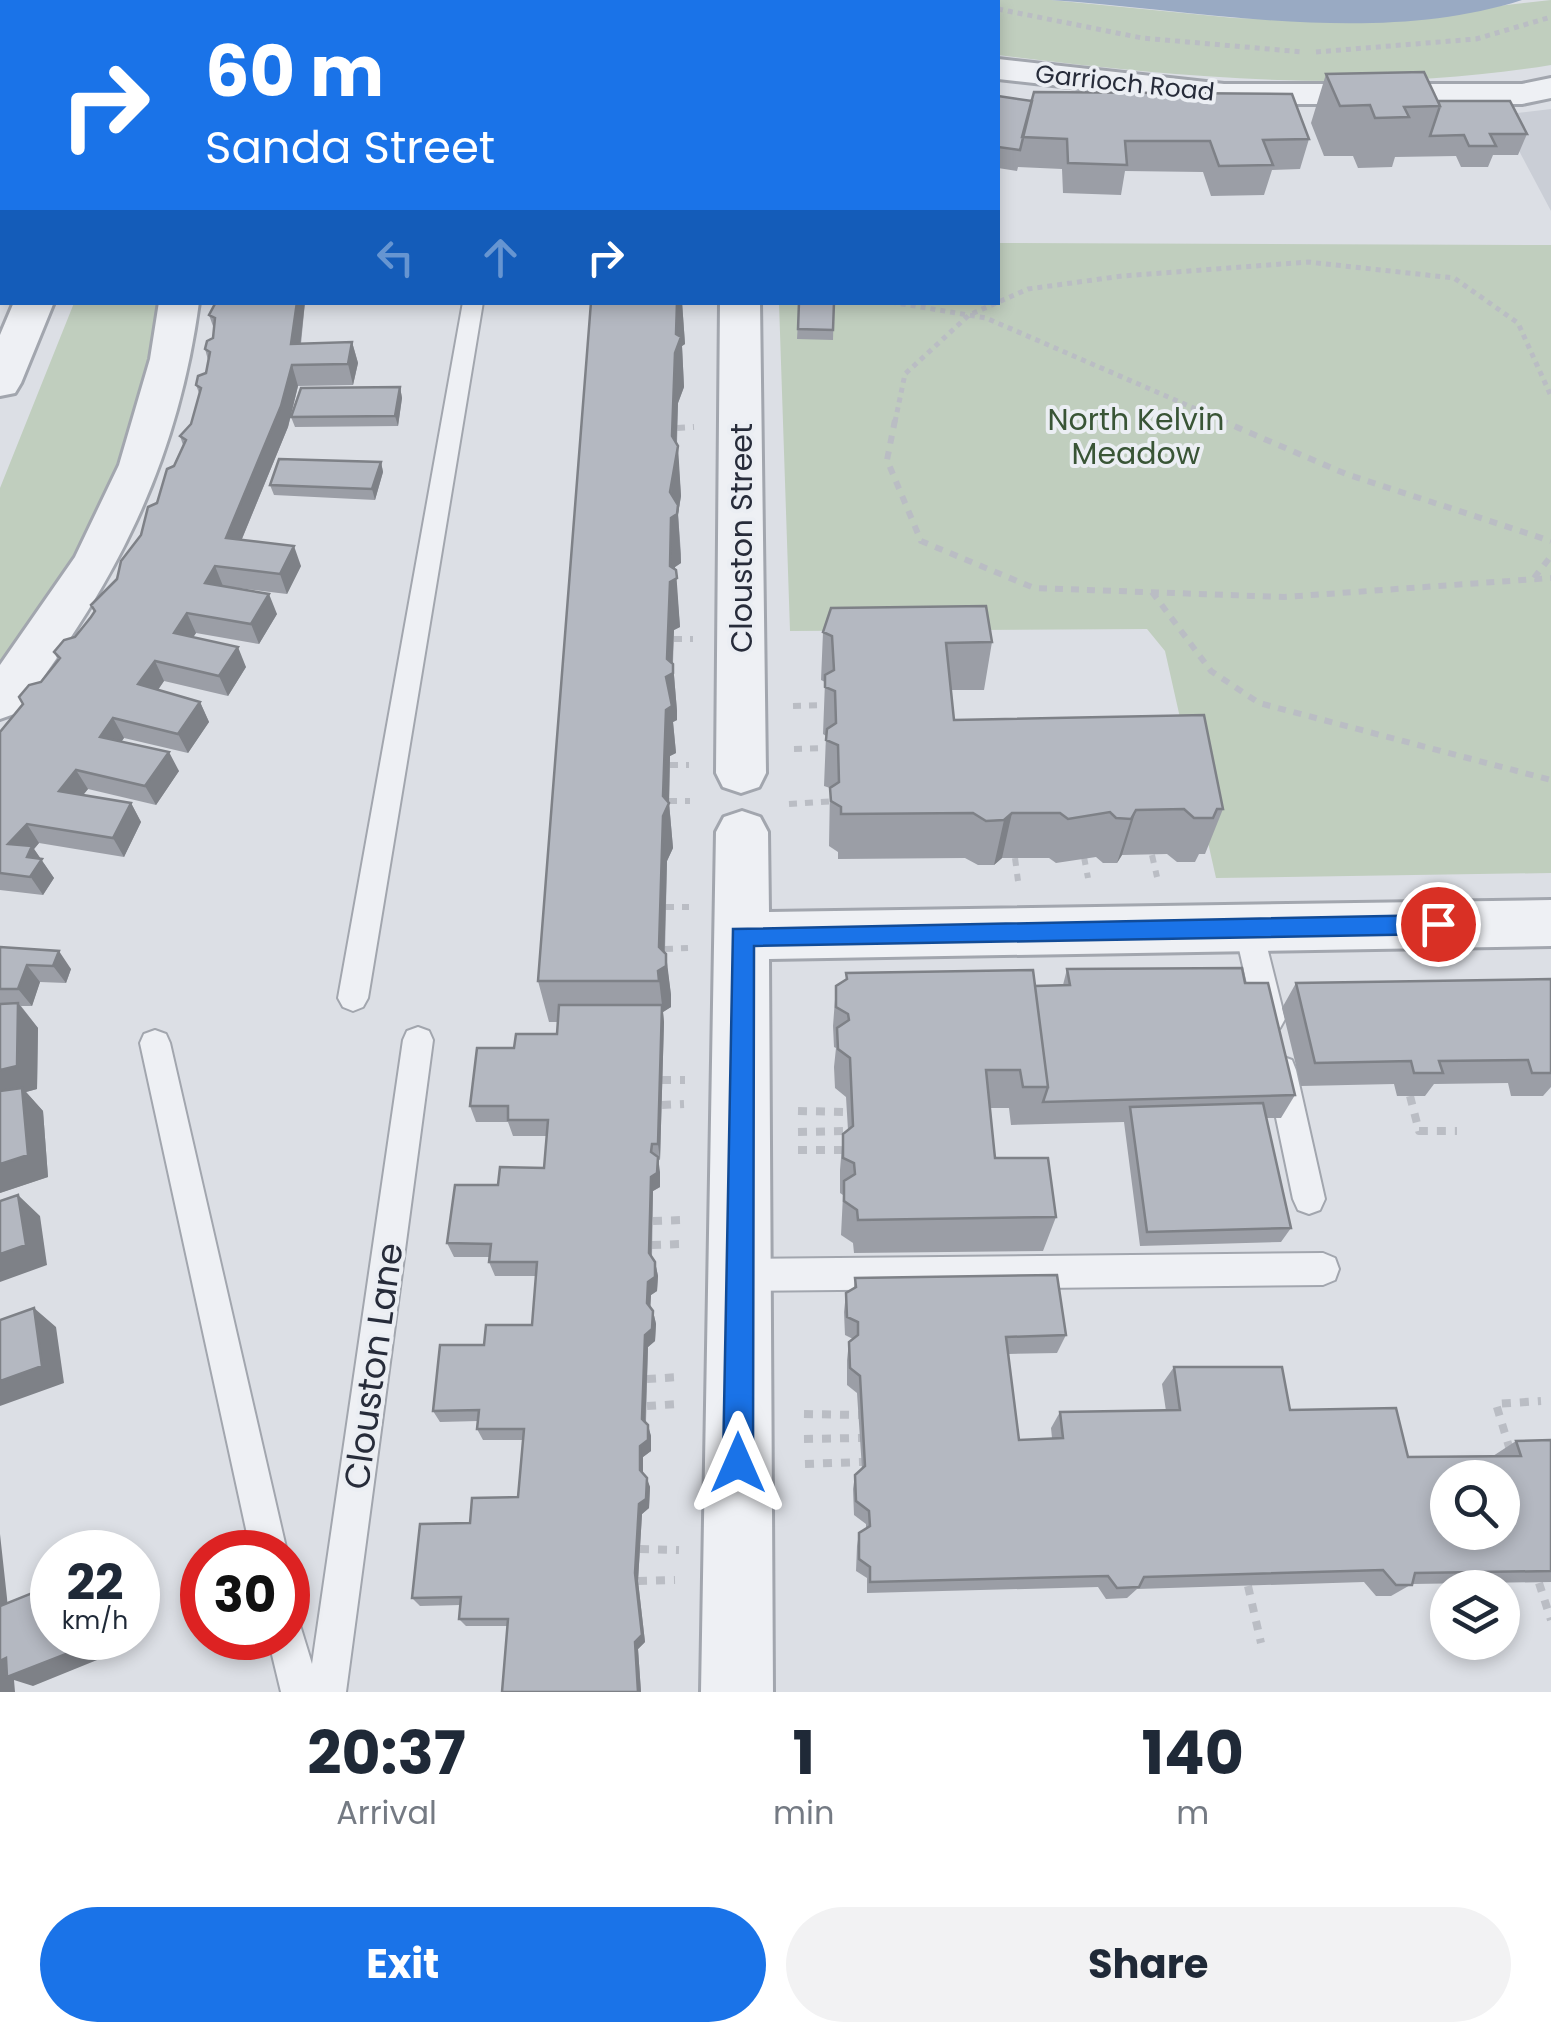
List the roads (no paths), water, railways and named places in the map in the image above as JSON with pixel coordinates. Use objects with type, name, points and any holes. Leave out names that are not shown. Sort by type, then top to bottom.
[{"type":"street","name":"Garrioch Road","points":[[1000,69],[1224,94],[1522,94],[1551,88]]},
{"type":"street","points":[[0,383],[33,305]]},
{"type":"street","points":[[0,700],[42,648],[87,578],[126,502],[172,371],[180,305]]},
{"type":"street","name":"Clouston Street","points":[[737,1692],[739,1275],[710,930],[758,803],[740,305]]},
{"type":"street","points":[[710,930],[1551,923]]},
{"type":"lane","points":[[353,998],[472,305]]},
{"type":"lane","points":[[1248,928],[1308,1200]]},
{"type":"lane","name":"Clouston Lane","points":[[327,1692],[418,1040]]},
{"type":"lane","points":[[156,1043],[263,1530]]},
{"type":"lane","points":[[739,1275],[1323,1269]]},
{"type":"lane","points":[[293,1660],[300,1692]]},
{"type":"water","points":[[1051,0],[1522,0],[1466,14],[1348,23],[1227,17]]},
{"type":"park label","name":"North Kelvin Meadow","points":[[1136,436]]}]
